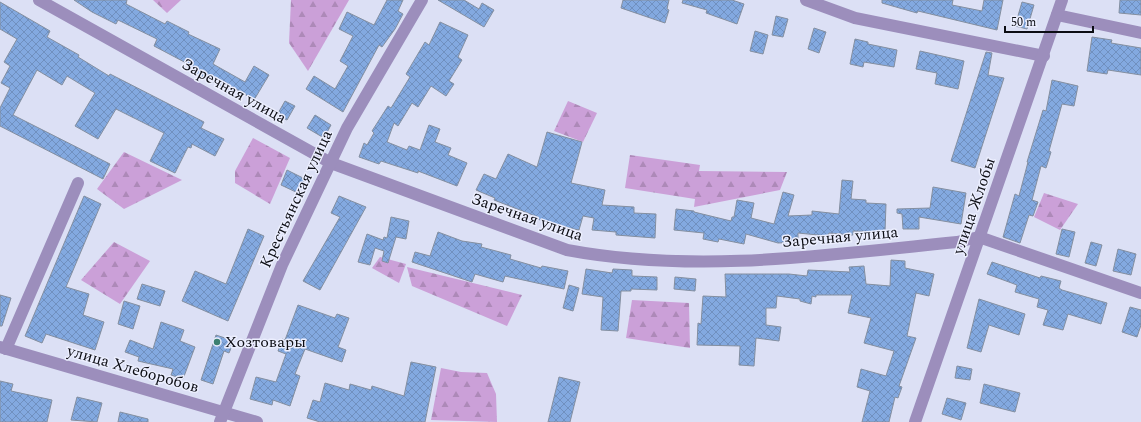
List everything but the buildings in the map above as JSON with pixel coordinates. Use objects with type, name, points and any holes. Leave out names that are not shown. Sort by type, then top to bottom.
[{"type":"street","name":"Заречная улица","points":[[39,0],[331,163],[567,250],[606,257],[645,260],[722,261],[821,256],[957,242],[979,237]]},
{"type":"street","name":"Крестьянская улица","points":[[221,417],[282,265],[331,163],[367,92],[422,0]]},
{"type":"street","points":[[806,0],[854,18],[1044,56]]},
{"type":"street","name":"улица Жлобы","points":[[915,422],[1044,56],[1062,0]]},
{"type":"street","points":[[1057,15],[1141,33]]},
{"type":"street","points":[[3,348],[78,183]]},
{"type":"street","points":[[979,237],[1141,293]]},
{"type":"street","name":"улица Хлеборобов","points":[[3,348],[221,417],[257,422]]},
{"type":"green space","points":[[153,0],[181,0],[167,13]]},
{"type":"green space","points":[[291,0],[349,0],[308,71],[289,43]]},
{"type":"green space","points":[[568,101],[597,113],[583,142],[554,131]]},
{"type":"green space","points":[[253,138],[290,158],[270,204],[235,183],[235,171]]},
{"type":"green space","points":[[124,152],[182,180],[124,209],[97,189]]},
{"type":"green space","points":[[630,155],[700,165],[699,171],[787,172],[780,190],[694,207],[695,199],[625,188]]},
{"type":"green space","points":[[1044,193],[1078,204],[1060,230],[1034,217]]},
{"type":"green space","points":[[114,242],[150,261],[120,304],[81,280]]},
{"type":"green space","points":[[380,257],[406,264],[399,283],[372,268]]},
{"type":"green space","points":[[407,267],[522,295],[507,326],[412,286]]},
{"type":"green space","points":[[632,300],[689,303],[690,348],[626,338]]},
{"type":"green space","points":[[441,368],[461,372],[487,373],[496,394],[497,422],[431,420]]},
{"type":"place","name":"Хозтовары","points":[[217,342]]}]
